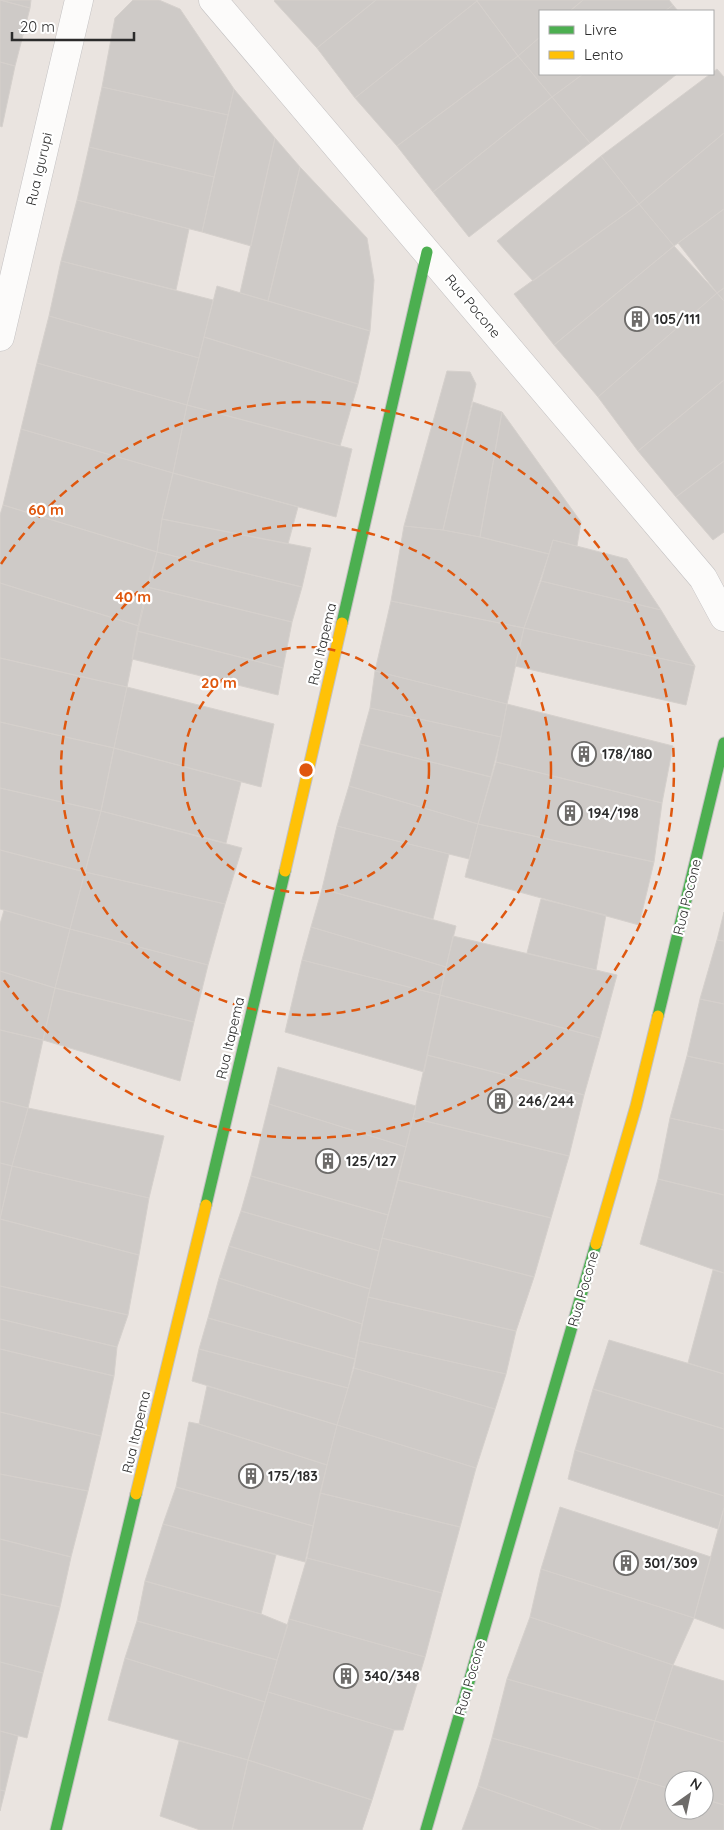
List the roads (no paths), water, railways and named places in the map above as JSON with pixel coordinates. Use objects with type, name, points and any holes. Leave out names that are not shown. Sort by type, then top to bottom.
[{"type":"street","name":"Rua Igurupi","points":[[0,337],[79,0]]},
{"type":"street","name":"Rua Pocone","points":[[213,0],[702,578],[724,617]]},
{"type":"street","name":"Rua Itapema","points":[[56,1830],[277,905],[427,252]]},
{"type":"street","name":"Rua Pocone","points":[[426,1830],[636,1106],[724,743]]},
{"type":"place","name":"105/111","points":[[637,319]]},
{"type":"place","name":"178/180","points":[[584,754]]},
{"type":"place","name":"194/198","points":[[570,813]]},
{"type":"place","name":"246/244","points":[[500,1101]]},
{"type":"place","name":"125/127","points":[[328,1161]]},
{"type":"place","name":"175/183","points":[[251,1476]]},
{"type":"place","name":"301/309","points":[[626,1563]]},
{"type":"place","name":"340/348","points":[[346,1676]]}]
